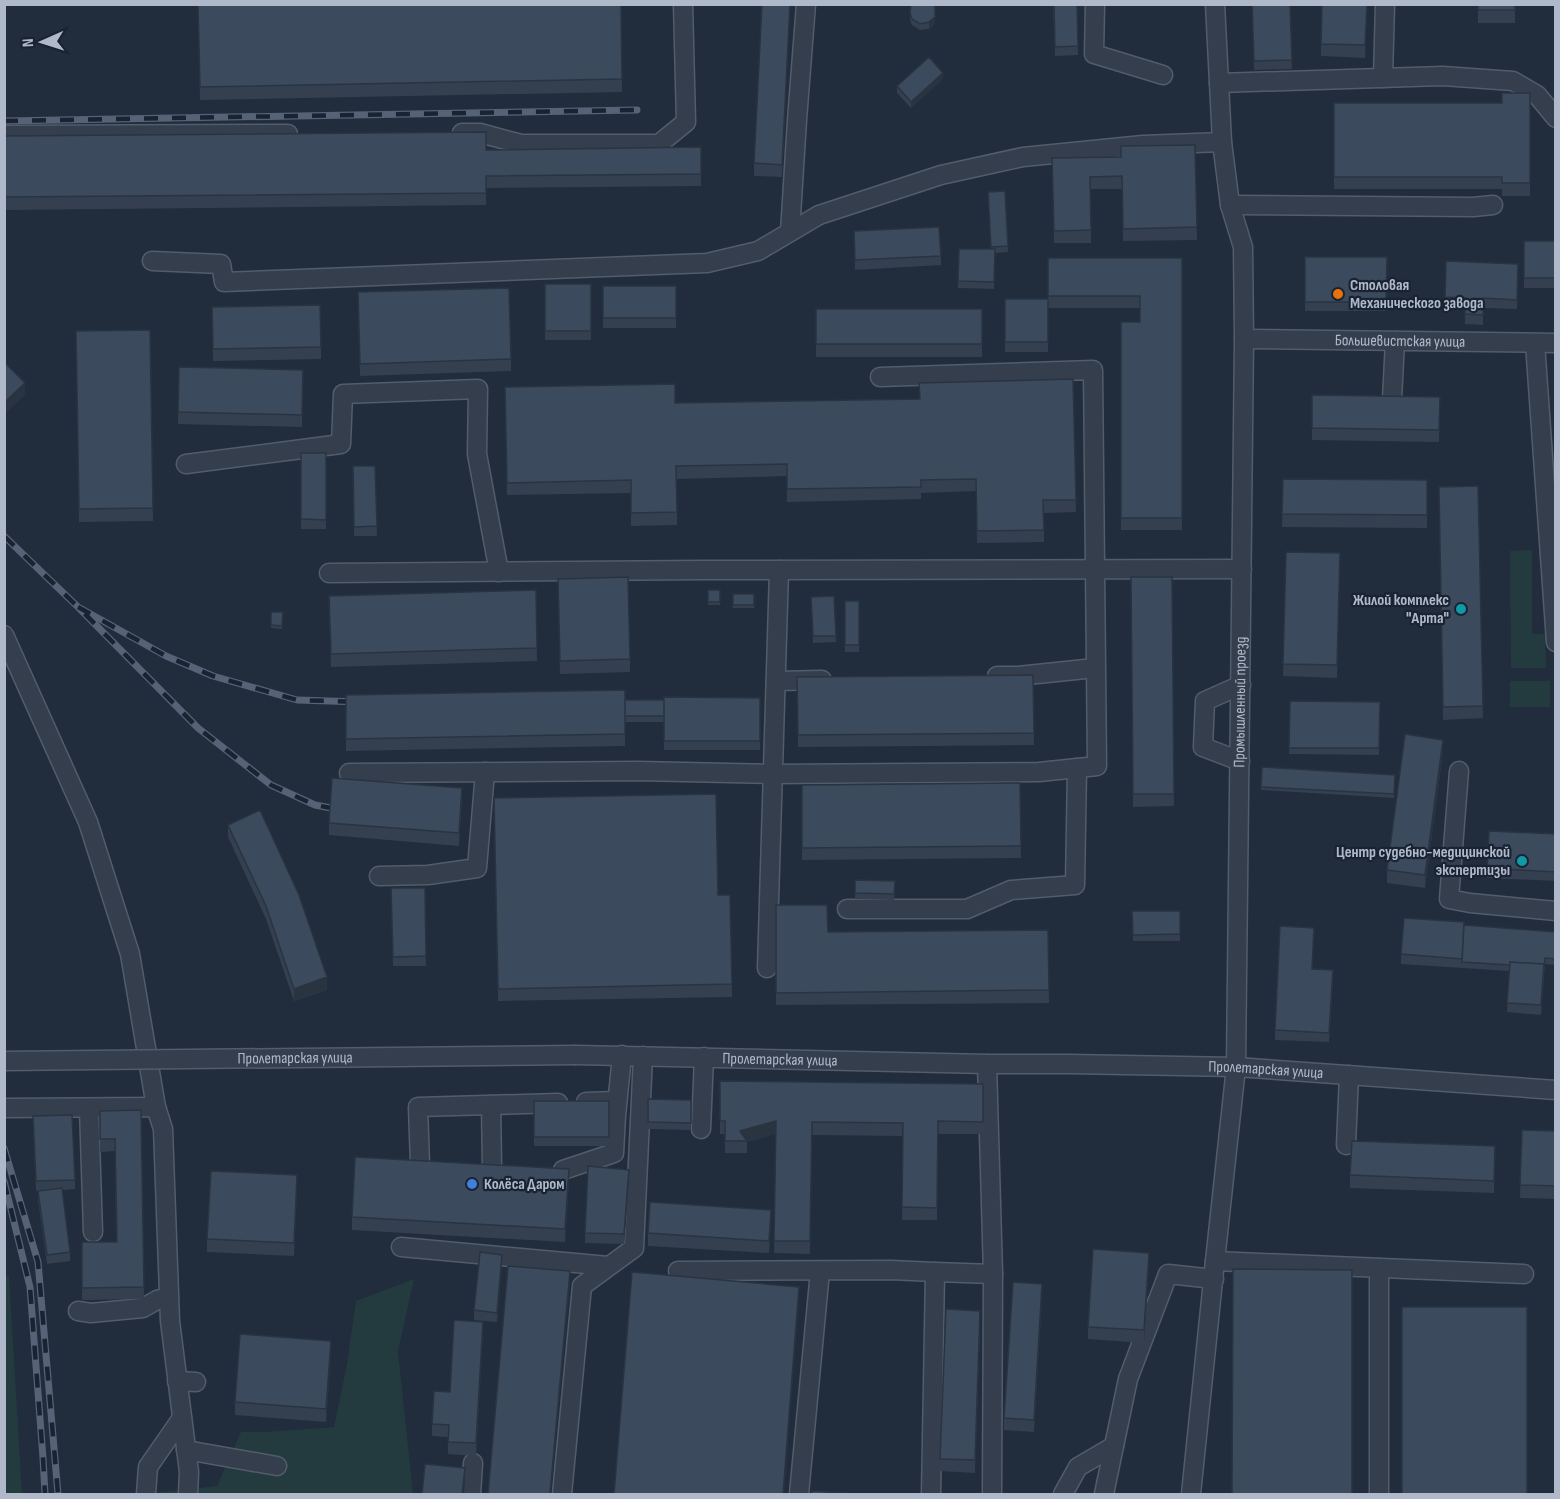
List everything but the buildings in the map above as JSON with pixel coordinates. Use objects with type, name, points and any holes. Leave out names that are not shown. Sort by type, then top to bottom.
[{"type":"street","points":[[445,133],[480,133],[521,144],[659,144],[686,122],[683,4]]},
{"type":"street","points":[[790,232],[806,4]]},
{"type":"street","points":[[1095,4],[1094,54],[1163,75]]},
{"type":"street","name":"Промышленный проезд","points":[[1191,1494],[1236,1067],[1243,247],[1230,205],[1222,142],[1215,4]]},
{"type":"street","points":[[1383,78],[1385,4]]},
{"type":"street","points":[[1219,83],[1443,76],[1513,81],[1537,95],[1556,118]]},
{"type":"street","points":[[4,135],[307,134]]},
{"type":"street","points":[[152,261],[221,264],[224,282],[707,263],[758,251],[819,215],[942,175],[1023,157],[1143,145],[1222,142]]},
{"type":"street","points":[[1230,205],[1473,207],[1493,205]]},
{"type":"street","name":"Большевистская улица","points":[[1244,339],[1556,343]]},
{"type":"street","points":[[1392,399],[1395,341]]},
{"type":"street","points":[[1535,343],[1549,456],[1556,642]]},
{"type":"street","points":[[349,773],[1039,772],[1097,766],[1093,370],[880,376]]},
{"type":"street","points":[[186,464],[341,444],[343,394],[478,389],[477,454],[499,572]]},
{"type":"street","points":[[329,573],[1242,569]]},
{"type":"street","points":[[767,968],[779,570]]},
{"type":"street","points":[[4,635],[88,822],[130,954],[156,1107],[163,1129],[169,1297],[189,1472],[188,1494]]},
{"type":"street","points":[[984,676],[1095,668]]},
{"type":"street","points":[[776,681],[834,680]]},
{"type":"street","points":[[1240,761],[1203,747],[1205,701],[1241,685]]},
{"type":"street","points":[[848,909],[967,909],[1011,890],[1075,885],[1077,768]]},
{"type":"street","points":[[1459,771],[1449,899],[1556,911]]},
{"type":"street","points":[[379,876],[428,875],[477,868],[485,772]]},
{"type":"street","name":"Пролетарская улица","points":[[4,1061],[576,1054],[987,1064],[1236,1067],[1556,1090]]},
{"type":"street","points":[[563,1170],[614,1153],[622,1055]]},
{"type":"street","points":[[562,1494],[582,1286],[634,1248],[643,1056]]},
{"type":"street","points":[[701,1130],[704,1057]]},
{"type":"street","points":[[987,1064],[993,1274],[992,1494]]},
{"type":"street","points":[[1346,1145],[1349,1075]]},
{"type":"street","points":[[420,1164],[418,1107],[617,1101]]},
{"type":"street","points":[[491,1105],[492,1167]]},
{"type":"street","points":[[4,1108],[156,1107]]},
{"type":"street","points":[[88,1108],[93,1232]]},
{"type":"street","points":[[401,1247],[608,1266]]},
{"type":"street","points":[[1379,1268],[1379,1494]]},
{"type":"street","points":[[1104,1494],[1128,1379],[1168,1274],[1214,1270],[1379,1268],[1524,1274]]},
{"type":"street","points":[[678,1271],[993,1274]]},
{"type":"street","points":[[799,1494],[820,1271]]},
{"type":"street","points":[[931,1494],[935,1272]]},
{"type":"street","points":[[78,1311],[91,1313],[143,1308],[157,1300],[169,1297]]},
{"type":"street","points":[[177,1381],[196,1382]]},
{"type":"street","points":[[146,1494],[148,1467],[182,1418]]},
{"type":"street","points":[[1063,1494],[1078,1467],[1114,1446]]},
{"type":"street","points":[[186,1450],[277,1466]]},
{"type":"street","points":[[471,1494],[473,1463]]},
{"type":"green space","points":[[1532,550],[1532,634],[1545,634],[1546,668],[1511,668],[1510,551]]},
{"type":"green space","points":[[1510,681],[1550,681],[1550,707],[1510,707]]},
{"type":"green space","points":[[4,1274],[9,1277],[22,1494],[5,1494]]},
{"type":"green space","points":[[414,1279],[398,1351],[413,1494],[145,1494],[217,1486],[241,1432],[334,1427],[347,1364],[356,1301]]},
{"type":"railway","points":[[4,121],[637,110]]},
{"type":"railway","points":[[4,536],[198,728],[271,785],[315,805],[331,808]]},
{"type":"railway","points":[[78,607],[166,656],[213,676],[297,700],[361,702]]},
{"type":"railway","points":[[4,1148],[38,1262],[58,1494]]},
{"type":"railway","points":[[4,1181],[30,1287],[45,1494]]},
{"type":"place","name":"Столовая Механического завода","points":[[1338,294]]},
{"type":"place","name":"Жилой комплекс \"Арта\"","points":[[1461,609]]},
{"type":"place","name":"Центр судебно-медицинской экспертизы","points":[[1522,861]]},
{"type":"place","name":"Колёса Даром","points":[[472,1184]]}]
